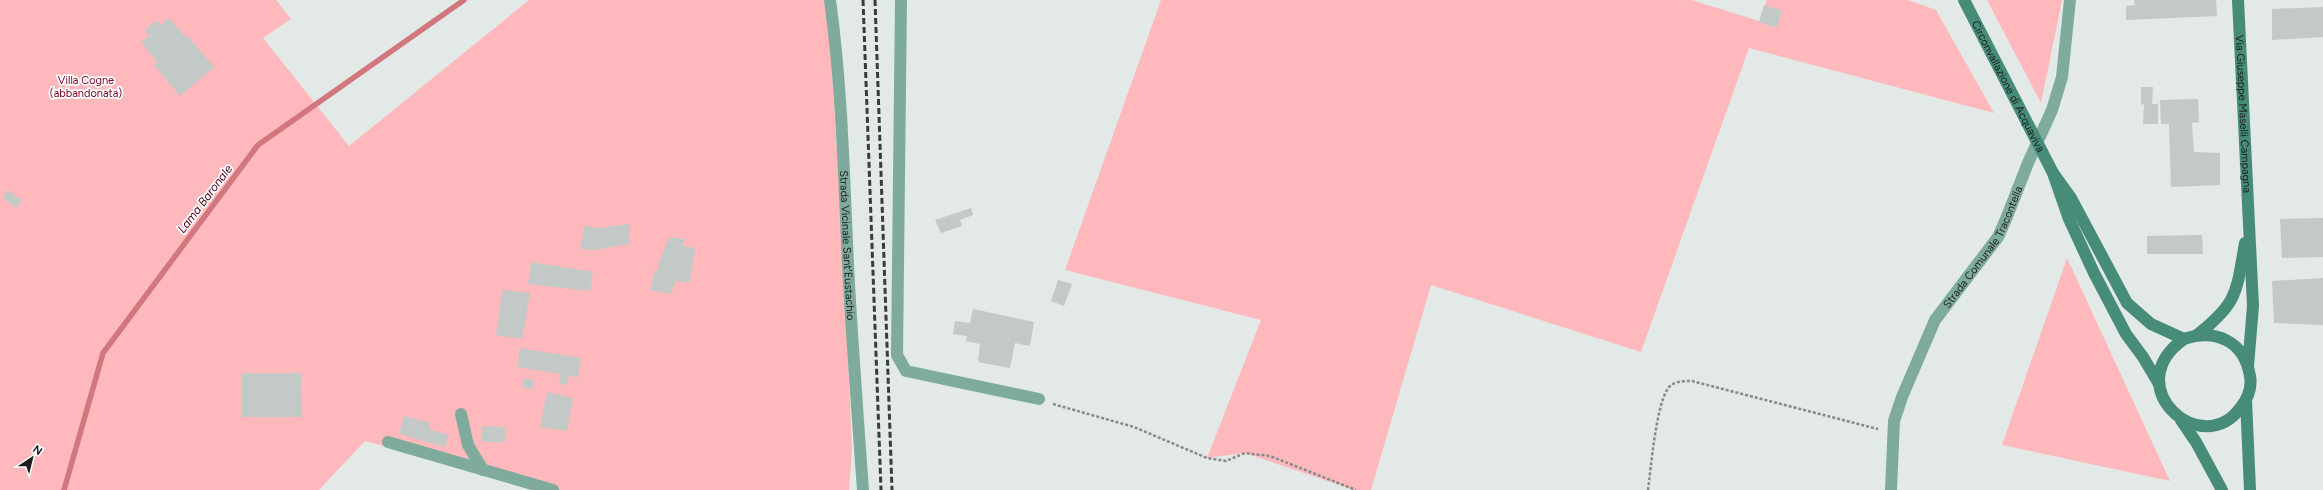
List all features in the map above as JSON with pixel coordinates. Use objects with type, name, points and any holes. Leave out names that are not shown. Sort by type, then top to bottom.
[{"type":"main road","name":"Circonvallazione di Acquaviva","points":[[1964,0],[2053,173]]},
{"type":"main road","name":"Via Giuseppe Maselli Campagna","points":[[2238,0],[2248,228]]},
{"type":"main road","points":[[2053,173],[2071,198],[2127,303],[2151,324],[2184,339]]},
{"type":"main road","points":[[2053,173],[2069,218],[2094,273],[2126,334],[2143,357],[2159,384],[2166,404],[2181,420],[2196,442],[2222,490]]},
{"type":"main road","points":[[2197,335],[2222,313],[2232,299],[2239,282],[2248,228]]},
{"type":"main road","points":[[2248,228],[2253,306],[2248,367],[2250,384],[2246,400],[2250,490]]},
{"type":"main road","points":[[2159,384],[2160,370],[2164,358],[2173,347],[2184,339],[2197,335],[2210,335],[2229,342],[2243,355],[2248,367]]},
{"type":"main road","points":[[2181,420],[2203,426],[2225,422],[2237,412],[2246,400]]},
{"type":"street","name":"Strada Vicinale Sant'Eustachio","points":[[830,0],[837,47],[844,149],[849,285],[863,490]]},
{"type":"street","points":[[901,0],[897,355],[906,371],[1039,400]]},
{"type":"street","name":"Strada Comunale Tracontella","points":[[1891,490],[1892,432],[1902,397],[1935,320],[1998,237],[2052,110],[2062,77],[2070,0]]},
{"type":"street","points":[[462,414],[468,445],[483,470]]},
{"type":"street","points":[[388,442],[553,490]]},
{"type":"path","points":[[1648,490],[1660,412],[1667,390],[1676,382],[1692,380],[1892,432]]},
{"type":"path","points":[[1039,400],[1134,427],[1207,458],[1226,461],[1245,453],[1270,456],[1356,490]]},
{"type":"green space","name":"Villa Cogne (abbandonata)","points":[[0,0],[276,0],[291,19],[263,38],[349,146],[529,0],[827,0],[842,225],[852,449],[849,490],[549,490],[365,441],[319,490],[0,490]]},
{"type":"green space","points":[[1161,0],[1692,0],[1759,21],[1767,0],[1908,0],[1936,10],[1994,113],[1749,48],[1641,352],[1431,285],[1371,490],[1354,490],[1245,453],[1207,458],[1261,320],[1065,270]]},
{"type":"green space","points":[[1987,0],[2062,0],[2041,103]]},
{"type":"green space","points":[[2067,258],[2170,481],[2002,445]]},
{"type":"building","points":[[2134,0],[2216,0],[2217,16],[2126,20],[2126,6],[2135,5]]},
{"type":"building","points":[[1764,5],[1782,10],[1777,28],[1759,22]]},
{"type":"building","points":[[2323,7],[2323,37],[2272,40],[2272,9]]},
{"type":"building","points":[[169,18],[186,38],[188,36],[214,67],[180,96],[154,65],[157,62],[141,42],[149,36],[145,30],[157,20],[161,25]]},
{"type":"building","points":[[2141,87],[2153,87],[2152,104],[2158,104],[2158,124],[2143,124],[2144,104],[2141,105]]},
{"type":"building","points":[[2198,99],[2199,122],[2192,123],[2194,152],[2220,153],[2220,185],[2171,187],[2169,124],[2161,124],[2160,100]]},
{"type":"building","points":[[8,190],[22,200],[16,208],[3,198]]},
{"type":"building","points":[[971,208],[973,215],[960,220],[962,226],[941,233],[935,220]]},
{"type":"building","points":[[2323,218],[2323,257],[2282,258],[2280,219]]},
{"type":"building","points":[[630,224],[629,244],[595,250],[580,249],[584,226],[599,228]]},
{"type":"building","points":[[2202,235],[2203,254],[2147,254],[2147,236]]},
{"type":"building","points":[[669,237],[685,239],[683,246],[695,248],[690,282],[675,282],[671,294],[650,290],[655,270],[659,270],[658,266]]},
{"type":"building","points":[[531,262],[593,272],[590,291],[528,284]]},
{"type":"building","points":[[2323,278],[2323,325],[2274,323],[2272,281]]},
{"type":"building","points":[[1058,280],[1072,284],[1064,306],[1051,301]]},
{"type":"building","points":[[502,291],[530,293],[522,339],[496,335]]},
{"type":"building","points":[[973,309],[1034,322],[1030,346],[1015,343],[1010,368],[978,362],[980,344],[966,341],[967,336],[953,334],[955,321],[970,323]]},
{"type":"building","points":[[520,348],[581,358],[578,377],[569,376],[567,385],[559,384],[561,374],[517,367]]},
{"type":"building","points":[[242,373],[301,373],[302,417],[242,417]]},
{"type":"building","points":[[524,378],[534,380],[533,389],[522,387]]},
{"type":"building","points":[[547,392],[573,398],[567,431],[540,427]]},
{"type":"building","points":[[404,416],[430,423],[429,429],[449,435],[445,447],[399,434]]},
{"type":"building","points":[[482,426],[505,427],[505,442],[482,442]]},
{"type":"waterway","name":"Lama Baronale","points":[[64,490],[103,353],[258,145],[464,0]]},
{"type":"railway","points":[[863,0],[881,490]]},
{"type":"railway","points":[[875,0],[892,490]]}]
